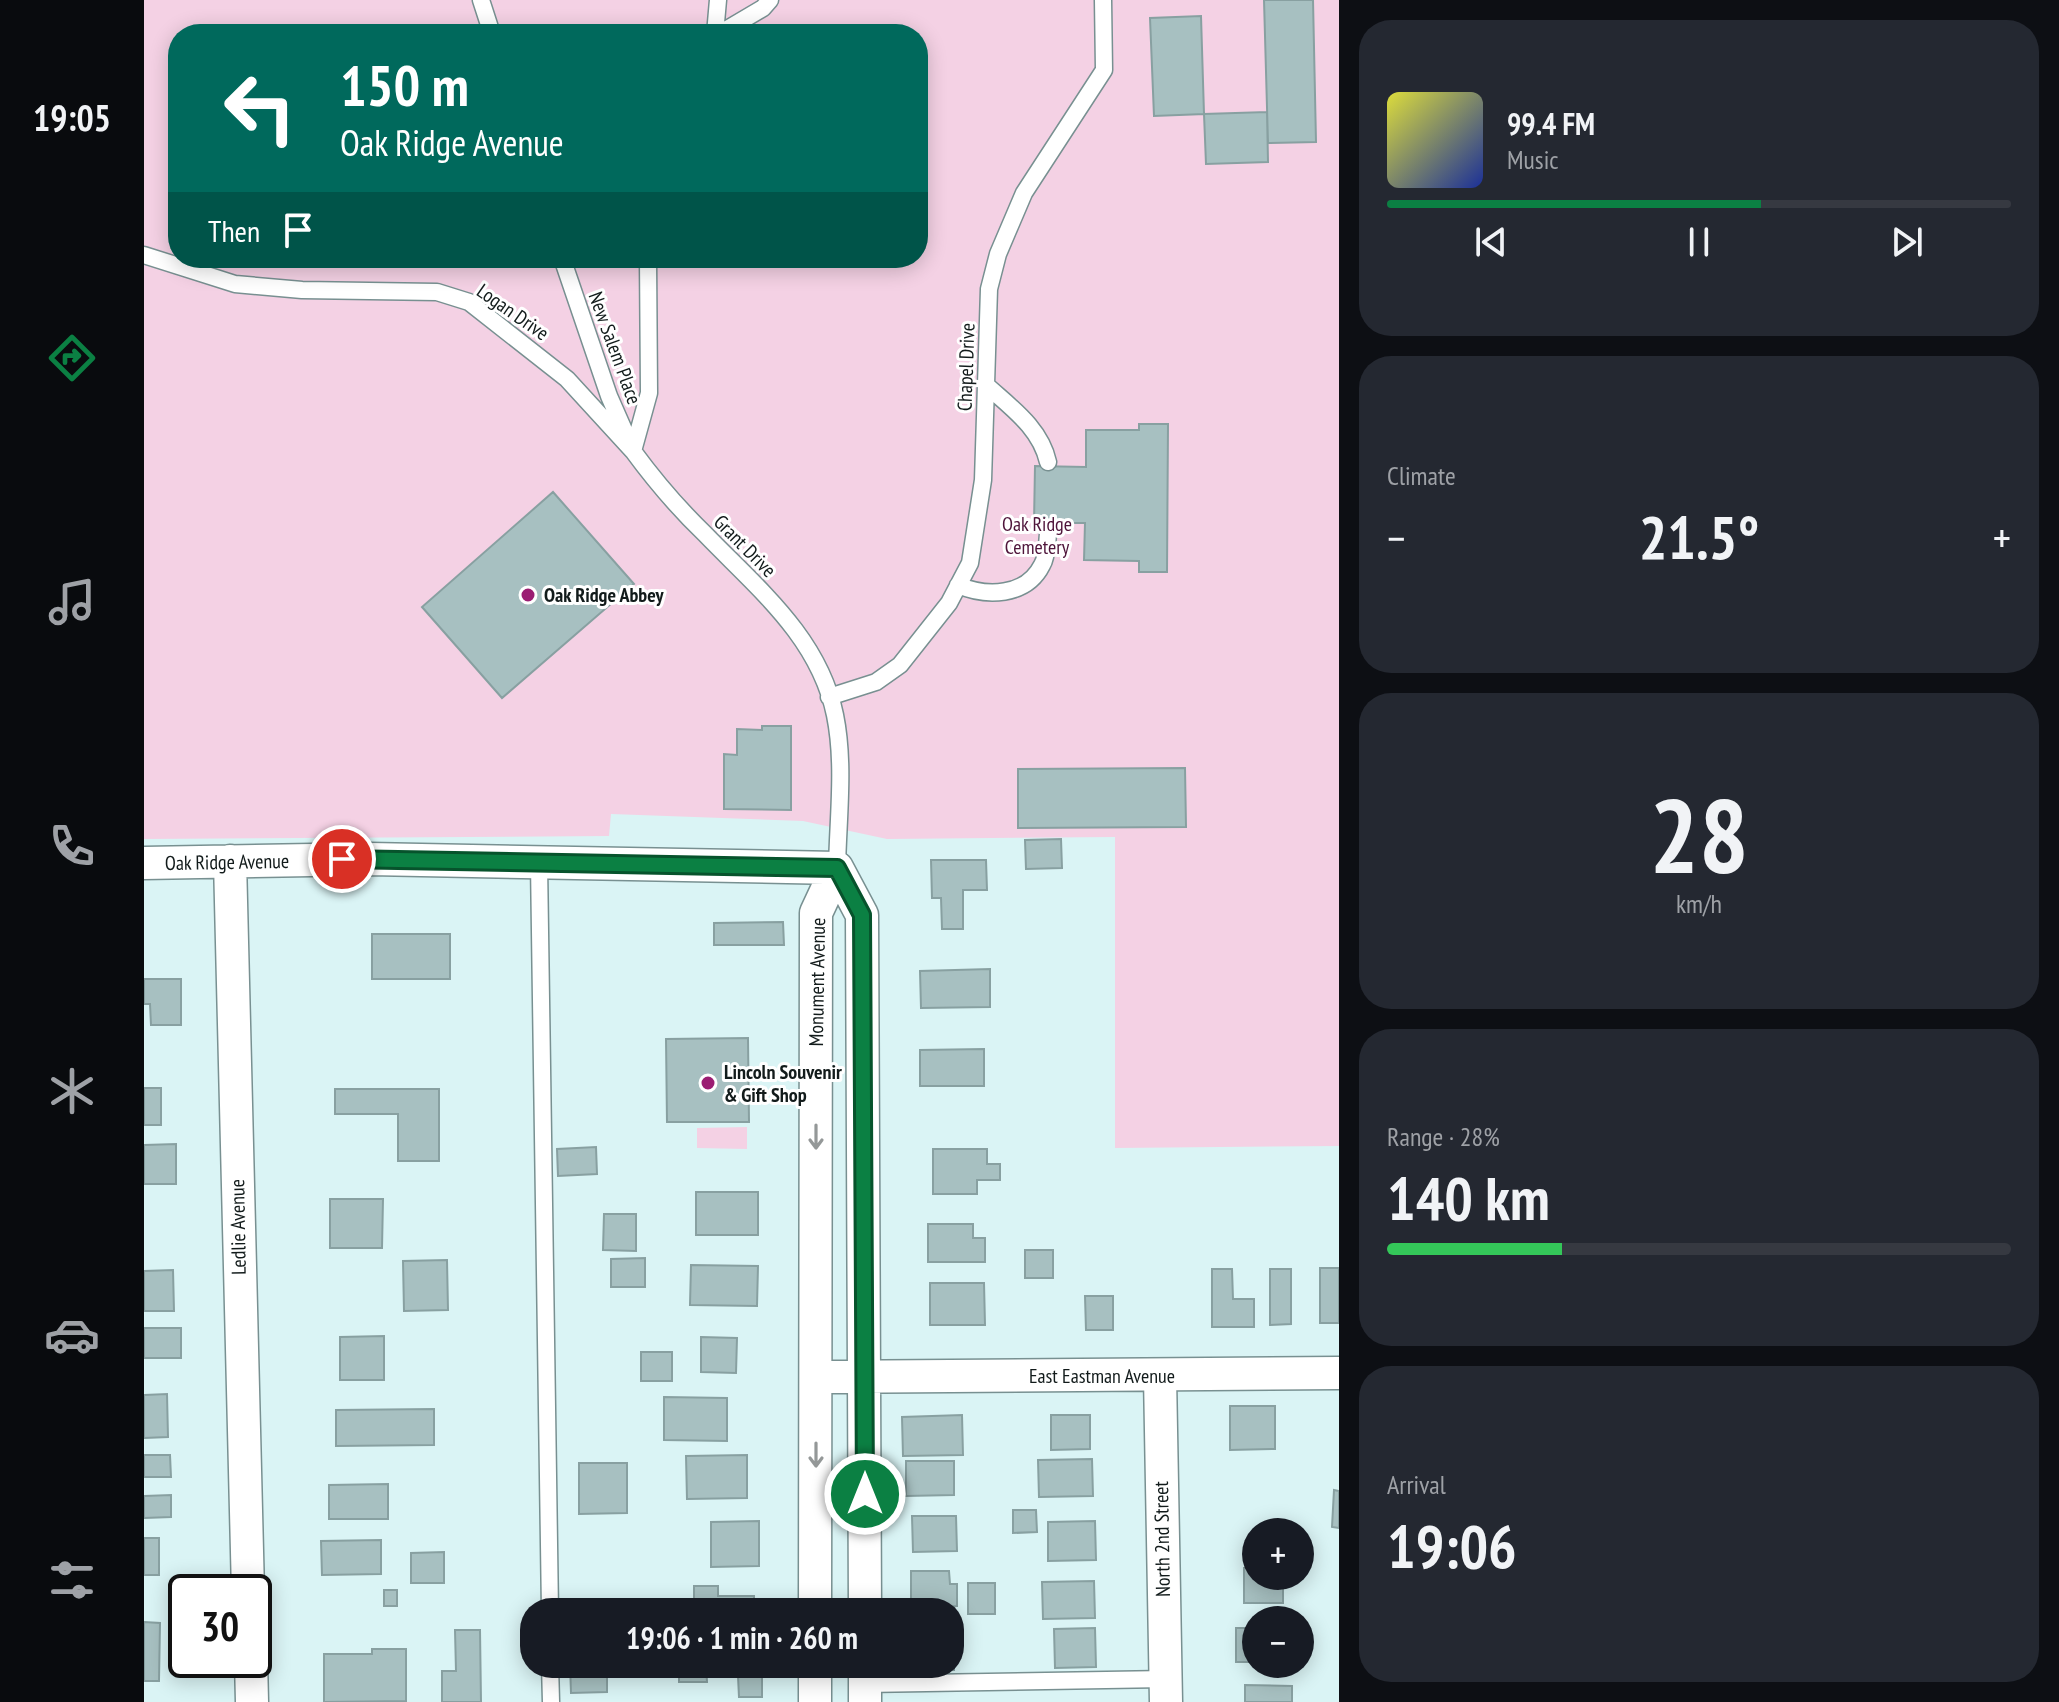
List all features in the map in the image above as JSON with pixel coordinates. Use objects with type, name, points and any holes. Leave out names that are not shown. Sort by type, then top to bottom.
[{"type":"street","name":"Oak Ridge Avenue","points":[[144,863],[370,859],[837,868]]},
{"type":"street","name":"Ledlie Avenue","points":[[230,861],[248,1574]]},
{"type":"street","name":"Monument Avenue","points":[[837,868],[862,915],[865,1598]]},
{"type":"street","name":"Monument Avenue","points":[[815,1598],[816,913],[837,868]]},
{"type":"street","name":"East Eastman Avenue","points":[[816,1377],[1339,1373]]},
{"type":"street","name":"North 2nd Street","points":[[1160,1376],[1166,1690]]},
{"type":"street","points":[[251,1678],[252,1702]]},
{"type":"street","points":[[815,1678],[815,1702]]},
{"type":"lane","points":[[481,0],[489,24]]},
{"type":"lane","points":[[717,24],[718,0]]},
{"type":"lane","points":[[735,24],[763,8],[770,0]]},
{"type":"lane","name":"Chapel Drive","points":[[829,697],[876,682],[900,665],[924,637],[970,563],[983,480],[989,289],[998,254],[1024,193],[1104,70],[1103,0]]},
{"type":"lane","name":"Logan Drive","points":[[144,255],[168,263]]},
{"type":"lane","name":"Logan Drive","points":[[185,268],[235,284],[302,290],[437,292],[469,302],[567,379],[633,451]]},
{"type":"lane","name":"New Salem Place","points":[[565,268],[609,396],[633,451]]},
{"type":"lane","points":[[633,451],[649,393],[648,268]]},
{"type":"lane","points":[[985,384],[1035,430],[1044,444],[1048,462]]},
{"type":"lane","name":"Grant Drive","points":[[633,451],[663,491],[791,621],[810,651],[829,697],[839,750],[837,868]]},
{"type":"lane","points":[[958,585],[974,592],[1002,594],[1028,581],[1042,565],[1048,534]]},
{"type":"lane","points":[[539,863],[550,1598]]},
{"type":"lane","points":[[550,1678],[551,1702]]},
{"type":"lane","points":[[865,1683],[1166,1690]]},
{"type":"green space","name":"Oak Ridge Cemetery","points":[[144,0],[1339,0],[1339,1146],[1115,1148],[1115,837],[887,839],[803,821],[611,814],[609,836],[144,839]]},
{"type":"green space","points":[[747,1127],[747,1149],[697,1148],[697,1128]]},
{"type":"building","points":[[1264,0],[1313,0],[1316,142],[1268,143]]},
{"type":"building","points":[[1201,16],[1204,114],[1154,116],[1150,18]]},
{"type":"building","points":[[1267,112],[1268,162],[1206,164],[1204,114]]},
{"type":"building","points":[[1139,424],[1168,424],[1167,572],[1139,572],[1139,561],[1084,560],[1085,523],[1034,523],[1035,466],[1086,467],[1086,430],[1139,430]]},
{"type":"building","name":"Oak Ridge Abbey","points":[[553,492],[634,584],[502,698],[422,607]]},
{"type":"building","points":[[762,726],[791,726],[791,810],[724,809],[724,754],[737,755],[737,729],[762,730]]},
{"type":"building","points":[[1185,768],[1186,827],[1018,828],[1018,769]]},
{"type":"building","points":[[1061,839],[1062,868],[1026,869],[1025,840]]},
{"type":"building","points":[[931,860],[986,860],[987,890],[963,890],[963,929],[942,929],[941,898],[932,898]]},
{"type":"building","points":[[783,922],[784,945],[714,945],[714,923]]},
{"type":"building","points":[[372,934],[450,934],[450,979],[372,979]]},
{"type":"building","points":[[990,969],[990,1007],[921,1008],[920,971]]},
{"type":"building","points":[[144,979],[181,979],[181,1025],[151,1025],[150,1004],[144,1004]]},
{"type":"building","points":[[748,1038],[749,1122],[667,1122],[666,1039]]},
{"type":"building","points":[[984,1049],[984,1086],[920,1086],[920,1050]]},
{"type":"building","points":[[144,1088],[161,1088],[161,1125],[144,1125]]},
{"type":"building","points":[[335,1089],[439,1089],[439,1161],[398,1161],[398,1114],[335,1114]]},
{"type":"building","points":[[176,1144],[176,1184],[144,1184],[144,1145]]},
{"type":"building","points":[[596,1147],[597,1174],[558,1176],[557,1149]]},
{"type":"building","points":[[933,1149],[987,1149],[987,1164],[1000,1164],[1000,1180],[977,1180],[977,1194],[933,1194]]},
{"type":"building","points":[[696,1192],[758,1192],[758,1235],[696,1235]]},
{"type":"building","points":[[330,1199],[383,1199],[382,1248],[330,1248]]},
{"type":"building","points":[[604,1214],[636,1214],[636,1251],[603,1250]]},
{"type":"building","points":[[928,1224],[973,1224],[973,1238],[985,1238],[985,1262],[928,1262]]},
{"type":"building","points":[[1025,1250],[1053,1250],[1053,1278],[1025,1278]]},
{"type":"building","points":[[645,1258],[645,1287],[611,1287],[611,1259]]},
{"type":"building","points":[[447,1260],[448,1310],[404,1311],[403,1261]]},
{"type":"building","points":[[691,1265],[758,1266],[757,1306],[690,1305]]},
{"type":"building","points":[[1320,1268],[1339,1268],[1339,1323],[1320,1323]]},
{"type":"building","points":[[1212,1269],[1232,1269],[1233,1299],[1254,1299],[1254,1327],[1212,1327]]},
{"type":"building","points":[[1270,1269],[1291,1269],[1291,1324],[1270,1325]]},
{"type":"building","points":[[173,1270],[174,1311],[144,1311],[144,1271]]},
{"type":"building","points":[[930,1283],[984,1283],[985,1325],[930,1325]]},
{"type":"building","points":[[1085,1296],[1113,1296],[1113,1330],[1086,1330]]},
{"type":"building","points":[[144,1328],[181,1328],[181,1358],[144,1358]]},
{"type":"building","points":[[384,1336],[384,1380],[340,1380],[340,1337]]},
{"type":"building","points":[[701,1337],[737,1338],[736,1373],[701,1372]]},
{"type":"building","points":[[641,1352],[672,1352],[672,1381],[641,1381]]},
{"type":"building","points":[[167,1394],[168,1437],[144,1438],[144,1395]]},
{"type":"building","points":[[664,1397],[727,1398],[727,1441],[664,1440]]},
{"type":"building","points":[[1230,1406],[1275,1406],[1275,1449],[1230,1450]]},
{"type":"building","points":[[434,1409],[434,1445],[336,1446],[336,1410]]},
{"type":"building","points":[[962,1415],[963,1455],[903,1456],[902,1417]]},
{"type":"building","points":[[1051,1415],[1090,1415],[1090,1449],[1051,1450]]},
{"type":"building","points":[[144,1455],[170,1455],[171,1477],[144,1477]]},
{"type":"building","points":[[747,1455],[747,1498],[687,1499],[686,1456]]},
{"type":"building","points":[[1092,1459],[1093,1496],[1039,1497],[1038,1460]]},
{"type":"building","points":[[906,1461],[954,1461],[954,1495],[906,1496]]},
{"type":"building","points":[[579,1463],[627,1463],[627,1513],[579,1514]]},
{"type":"building","points":[[388,1484],[388,1519],[329,1519],[329,1485]]},
{"type":"building","points":[[1334,1490],[1339,1491],[1339,1528],[1332,1527]]},
{"type":"building","points":[[171,1495],[171,1517],[144,1518],[144,1496]]},
{"type":"building","points":[[1013,1510],[1036,1510],[1037,1532],[1013,1533]]},
{"type":"building","points":[[912,1516],[956,1516],[957,1551],[913,1552]]},
{"type":"building","points":[[759,1521],[759,1566],[711,1567],[711,1522]]},
{"type":"building","points":[[1095,1521],[1096,1560],[1048,1561],[1048,1522]]},
{"type":"building","points":[[144,1538],[159,1538],[159,1575],[144,1575]]},
{"type":"building","points":[[381,1540],[381,1574],[322,1575],[321,1541]]},
{"type":"building","points":[[444,1552],[444,1583],[411,1583],[411,1553]]},
{"type":"building","points":[[911,1571],[949,1571],[950,1584],[957,1584],[957,1598],[911,1598]]},
{"type":"building","points":[[1094,1581],[1095,1618],[1043,1619],[1042,1582]]},
{"type":"building","points":[[968,1583],[995,1583],[995,1614],[968,1614]]},
{"type":"building","points":[[694,1586],[718,1586],[718,1596],[754,1596],[754,1598],[694,1598]]},
{"type":"building","points":[[384,1590],[397,1590],[397,1606],[384,1606]]},
{"type":"building","points":[[1244,1590],[1283,1590],[1283,1603],[1244,1603]]},
{"type":"building","points":[[144,1622],[160,1623],[159,1681],[144,1681]]},
{"type":"building","points":[[1095,1628],[1096,1667],[1055,1668],[1054,1629]]},
{"type":"building","points":[[1236,1628],[1242,1628],[1242,1662],[1236,1662]]},
{"type":"building","points":[[455,1630],[480,1630],[481,1702],[442,1702],[442,1671],[456,1671]]},
{"type":"building","points":[[372,1649],[406,1649],[406,1701],[324,1702],[324,1654],[372,1654]]},
{"type":"building","points":[[570,1678],[607,1678],[607,1692],[571,1693]]},
{"type":"building","points":[[679,1678],[707,1678],[707,1682],[679,1682]]},
{"type":"building","points":[[738,1678],[762,1678],[762,1697],[739,1697]]},
{"type":"building","points":[[1245,1685],[1292,1686],[1292,1702],[1245,1702]]},
{"type":"place","name":"Oak Ridge Abbey","points":[[528,595]]},
{"type":"place","name":"Lincoln Souvenir & Gift Shop","points":[[708,1083]]},
{"type":"route","points":[[342,859],[837,868],[862,915],[865,1494]]}]
